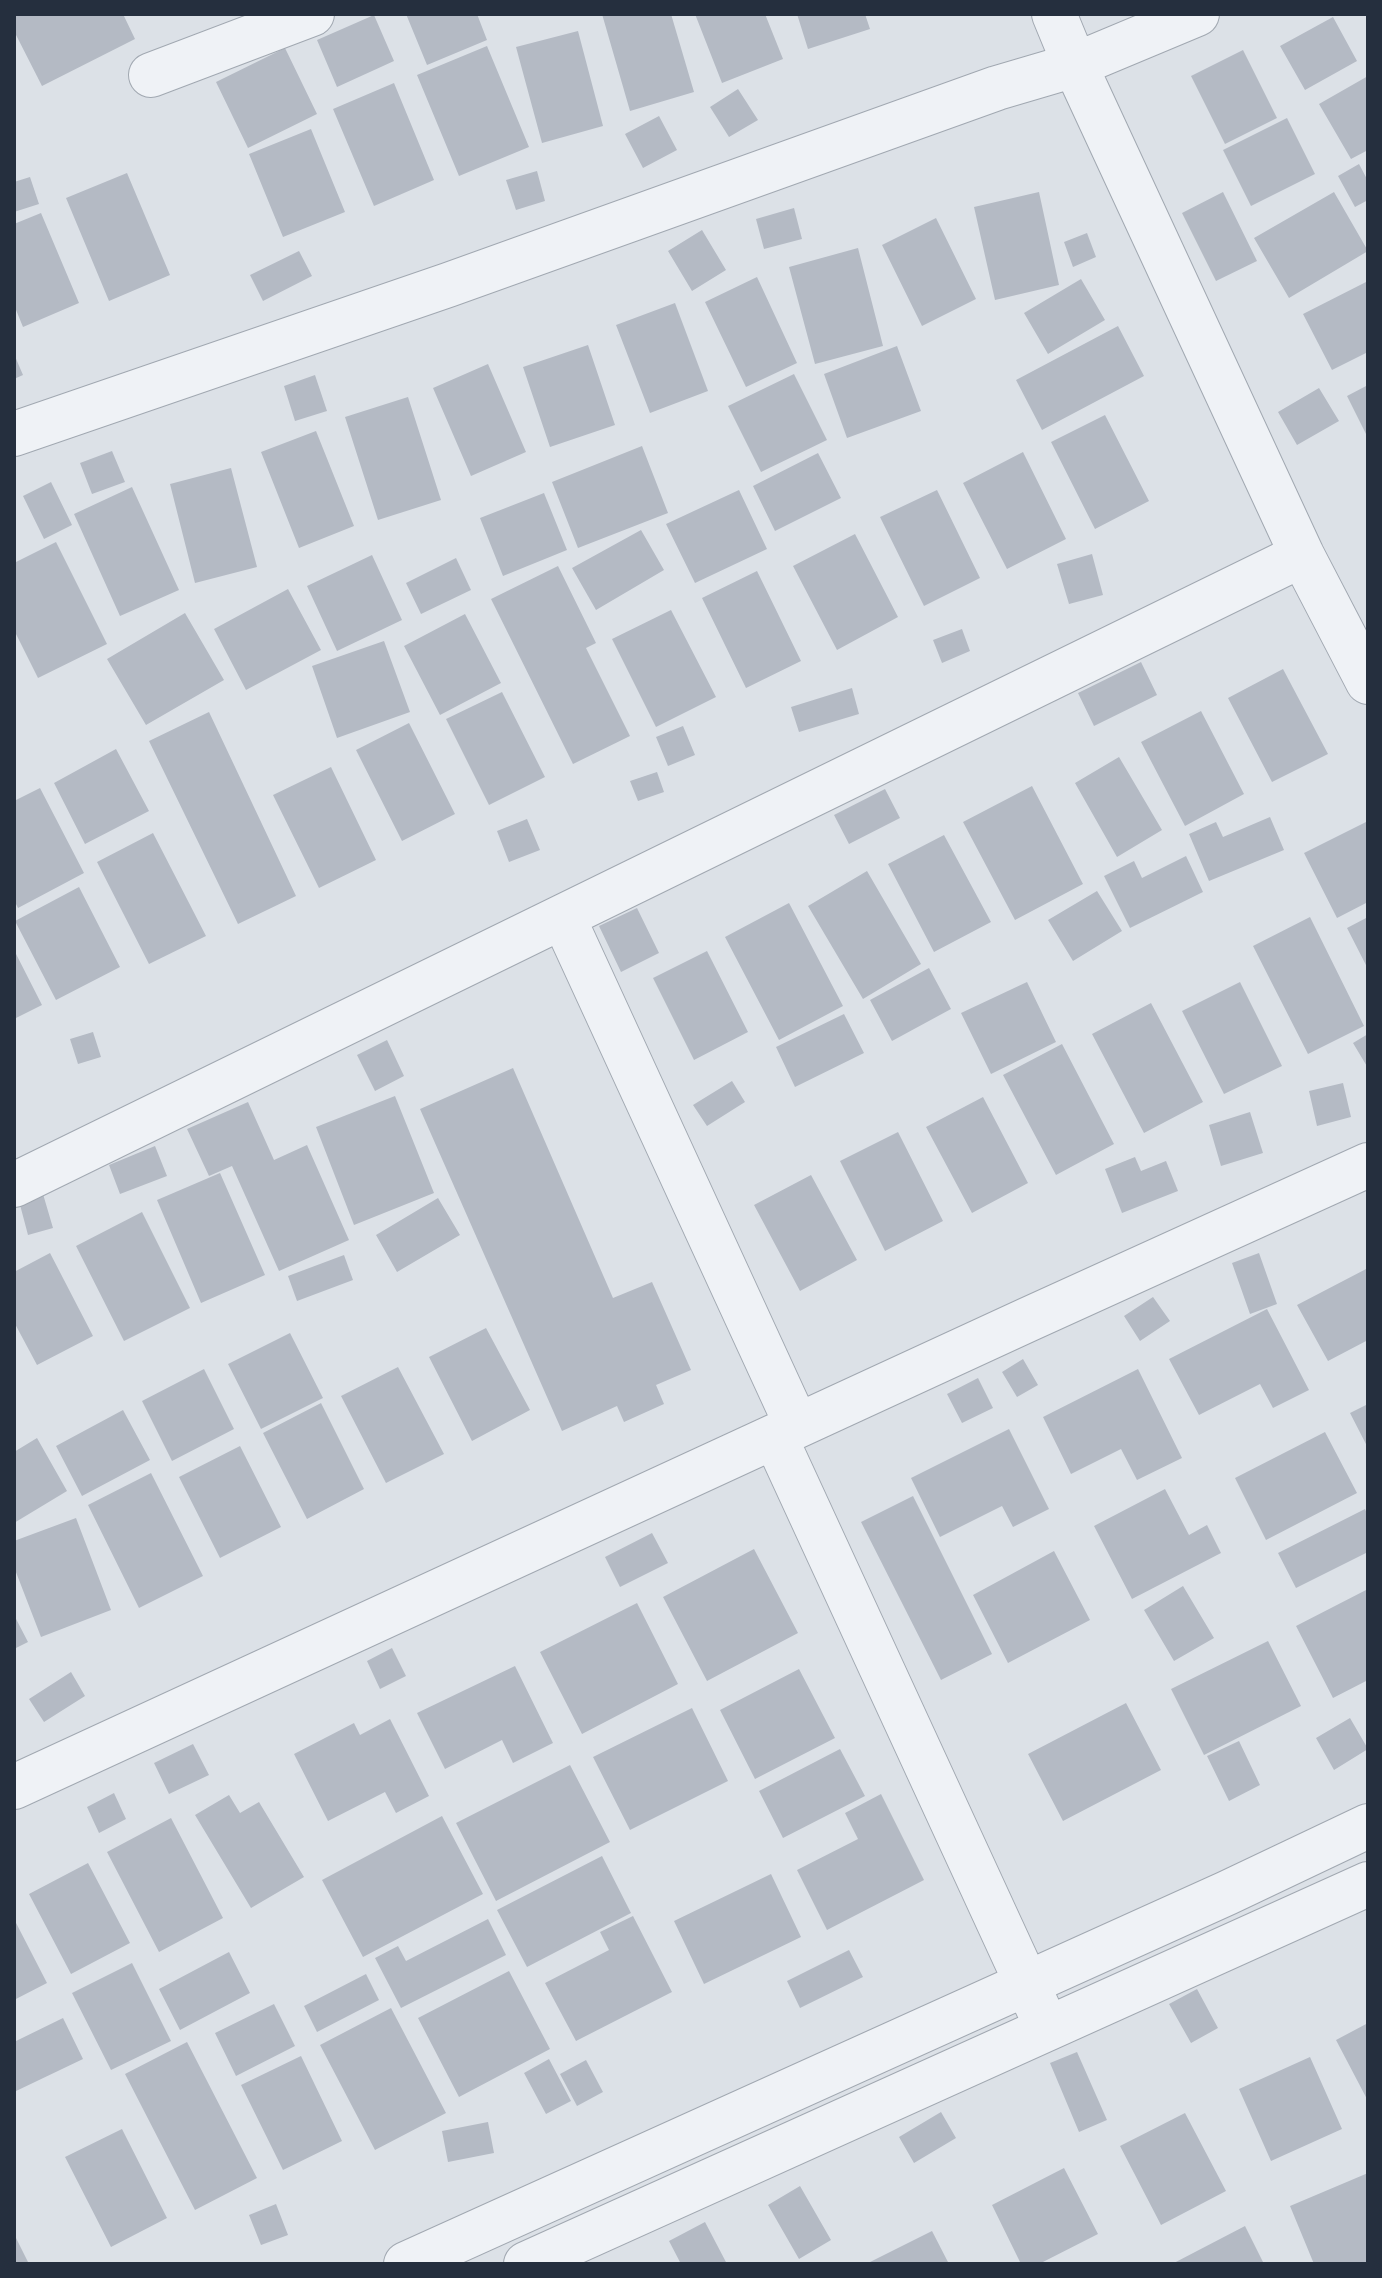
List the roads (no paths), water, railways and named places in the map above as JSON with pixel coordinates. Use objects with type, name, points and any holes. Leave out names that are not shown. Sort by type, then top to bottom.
[{"type":"street","points":[[151,75],[312,14]]},
{"type":"street","points":[[1054,14],[1302,555],[1368,682]]},
{"type":"street","points":[[14,434],[448,285],[997,88],[1075,65],[1197,14]]},
{"type":"street","points":[[14,1185],[1302,555]]},
{"type":"street","points":[[563,917],[1025,1984],[1048,2028]]},
{"type":"street","points":[[14,1787],[1368,1165]]},
{"type":"street","points":[[406,2264],[1227,1893],[1368,1826]]},
{"type":"street","points":[[526,2264],[1368,1884]]}]
